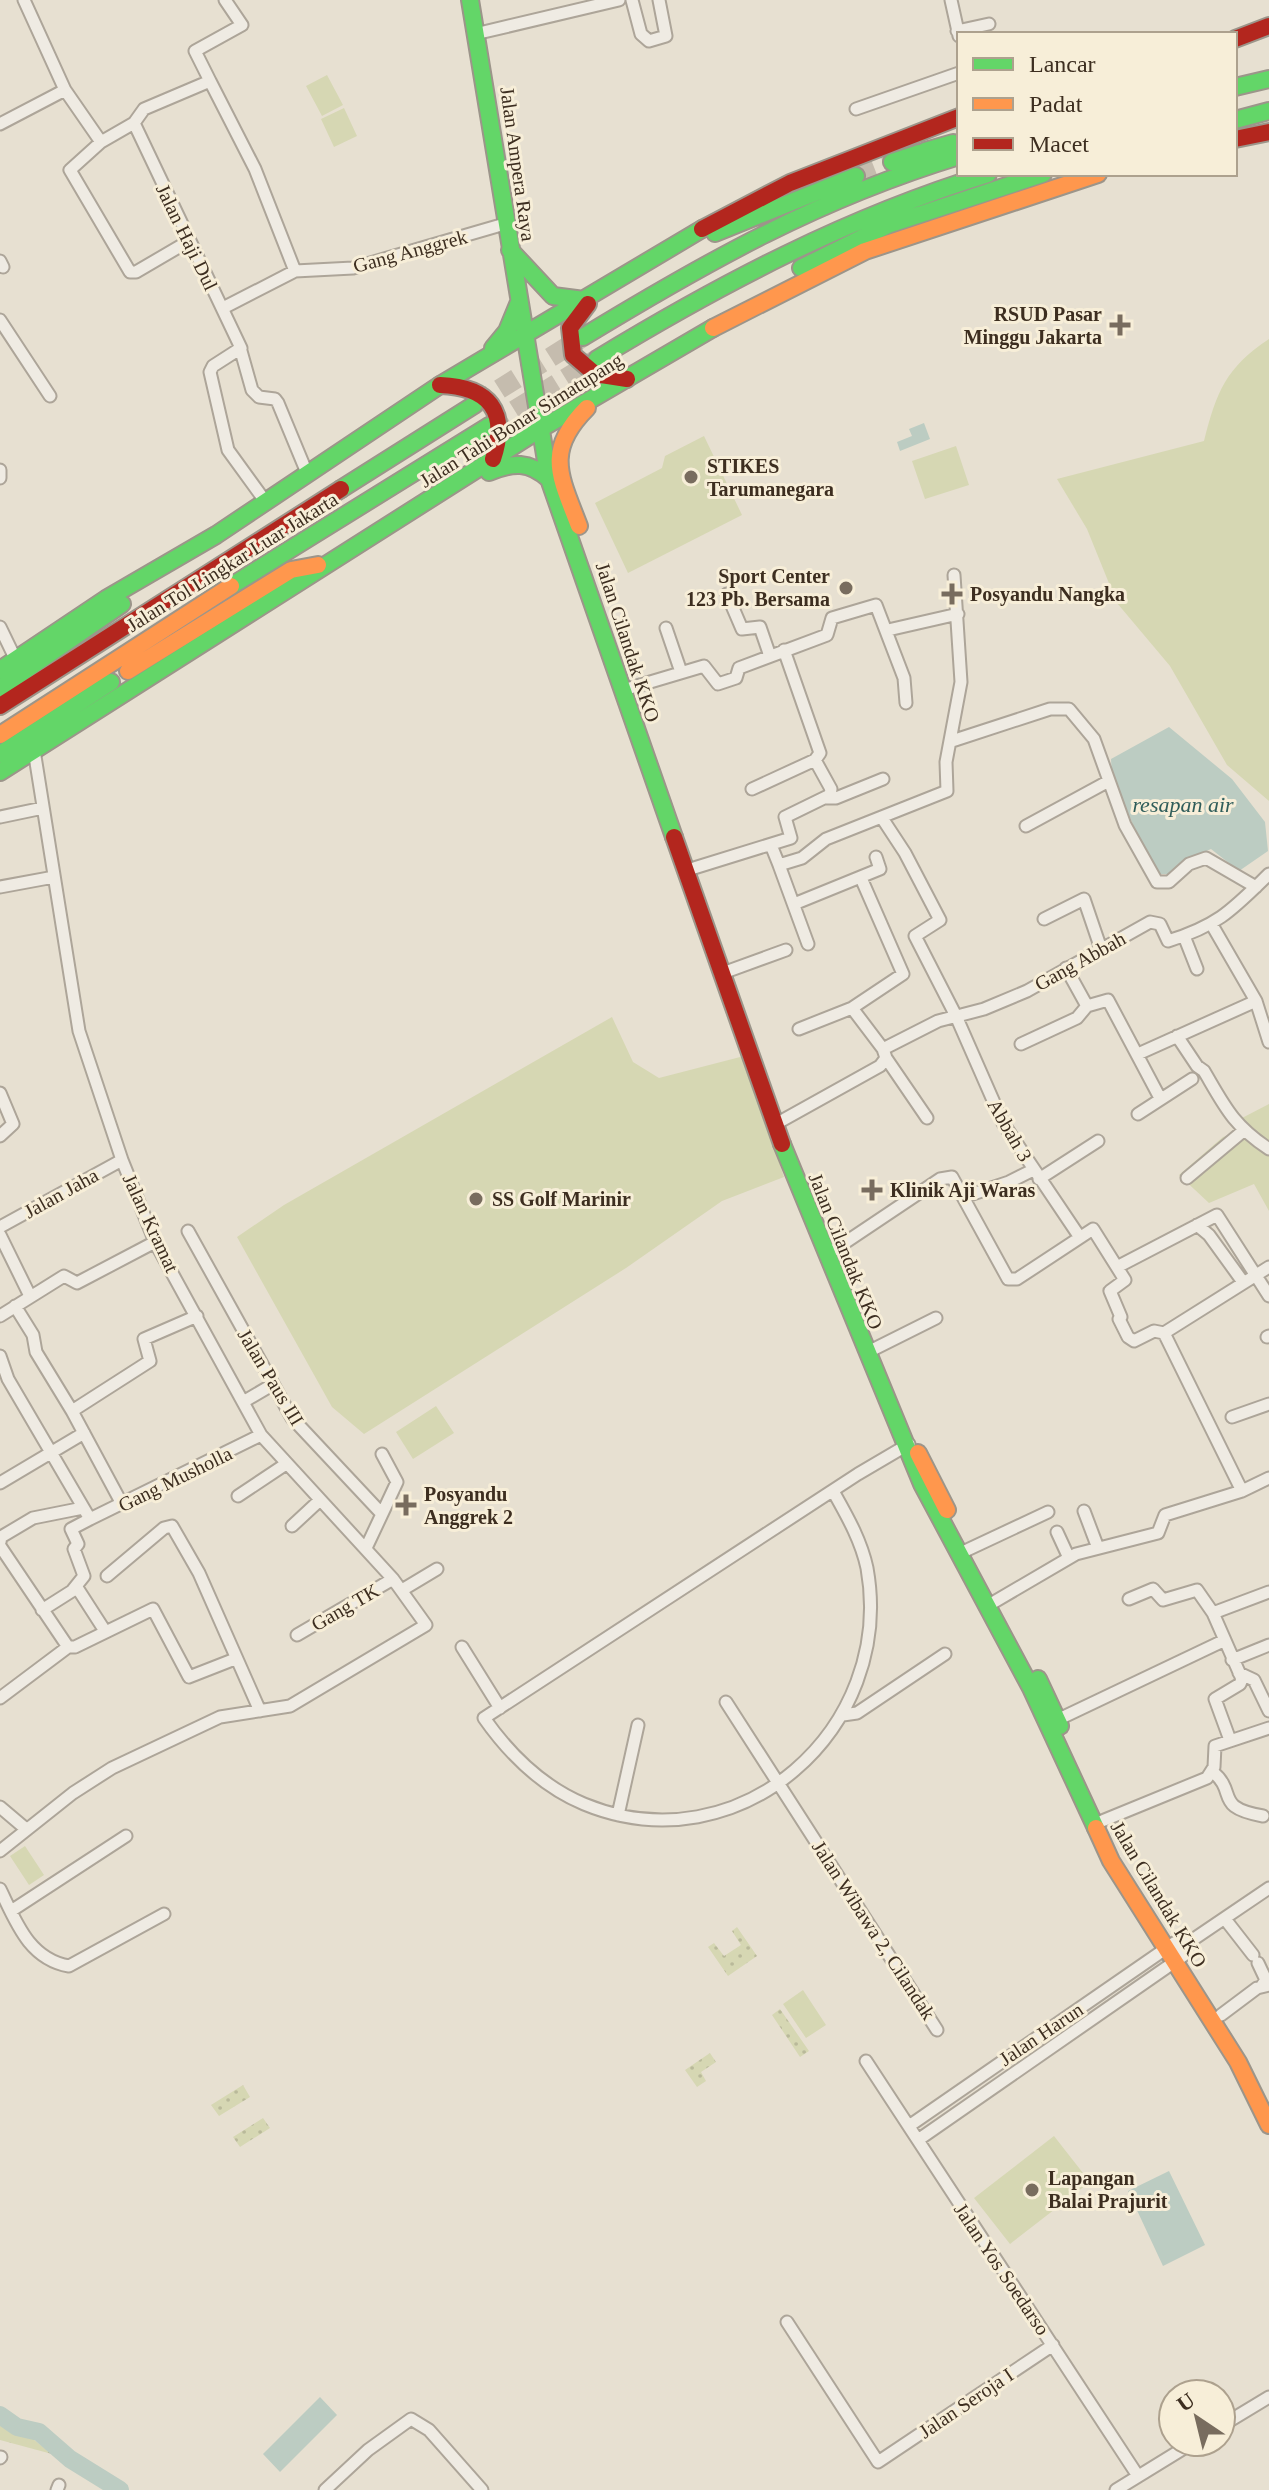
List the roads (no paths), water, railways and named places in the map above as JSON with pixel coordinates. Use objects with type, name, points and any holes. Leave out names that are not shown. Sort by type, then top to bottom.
[{"type":"main road","name":"Jalan Ampera Raya","points":[[470,0],[525,334]]},
{"type":"main road","points":[[1237,38],[1269,26]]},
{"type":"main road","points":[[1237,46],[1269,42]]},
{"type":"main road","points":[[1237,84],[1265,80]]},
{"type":"main road","points":[[1237,112],[1269,104]]},
{"type":"main road","points":[[1237,119],[1269,111]]},
{"type":"main road","points":[[0,670],[106,599],[219,532],[440,385],[663,252],[790,183],[957,118]]},
{"type":"main road","points":[[1237,139],[1269,132]]},
{"type":"main road","points":[[892,162],[922,152],[956,149]]},
{"type":"main road","points":[[583,337],[699,267],[791,218],[956,149]]},
{"type":"main road","points":[[663,252],[856,176]]},
{"type":"main road","points":[[597,359],[713,289],[829,229],[901,201],[982,176]]},
{"type":"main road","points":[[723,322],[759,293],[863,234],[1037,176]]},
{"type":"main road","name":"Jalan Tahi Bonar Simatupang","points":[[0,772],[540,429],[723,322],[865,251],[1092,176]]},
{"type":"main road","points":[[510,250],[553,296],[584,300]]},
{"type":"main road","points":[[606,287],[573,320],[569,341],[583,367],[620,383]]},
{"type":"main road","points":[[483,360],[507,331],[519,302]]},
{"type":"main road","name":"Jalan Cilandak KKO","points":[[525,334],[549,479],[615,657]]},
{"type":"main road","name":"Jalan Cilandak KKO","points":[[620,383],[575,420],[556,446],[561,473],[631,707],[779,1123],[908,1445],[1031,1688],[1111,1861],[1221,2015],[1269,2104]]},
{"type":"main road","points":[[440,385],[466,387],[487,399],[501,428],[500,444],[493,459]]},
{"type":"main road","name":"Jalan Tol Lingkar Luar Jakarta","points":[[0,706],[69,659],[474,405]]},
{"type":"main road","name":"Jalan Tol Lingkar Luar Jakarta","points":[[0,735],[240,579],[489,426]]},
{"type":"main road","points":[[457,482],[518,462],[536,466],[549,479]]},
{"type":"main road","points":[[0,688],[168,572],[219,532]]},
{"type":"main road","points":[[128,671],[291,570],[328,564]]},
{"type":"main road","points":[[0,754],[111,682]]},
{"type":"main road","name":"Jalan Cilandak KKO","points":[[631,707],[694,868],[724,972]]},
{"type":"main road","name":"Jalan Cilandak KKO","points":[[814,1212],[834,1250],[908,1445],[1057,1720],[1116,1851],[1238,2062],[1269,2125]]},
{"type":"street","points":[[24,0],[65,90],[101,142]]},
{"type":"street","points":[[225,0],[242,25],[195,51],[255,169],[295,271]]},
{"type":"street","points":[[475,34],[589,4],[619,0]]},
{"type":"street","points":[[632,0],[641,34],[649,41],[666,36],[659,0]]},
{"type":"street","points":[[951,0],[958,32]]},
{"type":"street","points":[[961,32],[989,24]]},
{"type":"street","points":[[856,109],[957,74]]},
{"type":"street","points":[[189,241],[136,272],[130,272],[72,176],[73,165],[101,142],[134,123],[152,104],[210,81]]},
{"type":"street","points":[[0,124],[65,90]]},
{"type":"street","name":"Jalan Haji Dul","points":[[134,123],[223,308],[241,351],[252,390],[259,397],[275,399],[278,403],[307,473]]},
{"type":"street","name":"Gang Anggrek","points":[[223,308],[295,271],[353,268],[508,223]]},
{"type":"street","points":[[0,320],[50,396]]},
{"type":"street","points":[[241,351],[213,366],[210,372],[228,450],[265,501]]},
{"type":"street","points":[[0,470],[0,478]]},
{"type":"street","points":[[779,865],[802,858],[826,839],[947,791],[946,762],[961,682],[954,575]]},
{"type":"street","points":[[727,594],[742,629],[760,627],[770,656]]},
{"type":"street","points":[[625,689],[704,666],[718,684],[736,678],[739,668],[827,635],[832,618],[878,606],[904,678],[906,703]]},
{"type":"street","points":[[888,630],[958,614]]},
{"type":"street","points":[[0,627],[15,658]]},
{"type":"street","points":[[666,628],[681,672]]},
{"type":"street","points":[[752,789],[815,760],[820,753],[784,650]]},
{"type":"street","points":[[952,741],[1050,709],[1069,709],[1094,739],[1125,825],[1157,882],[1169,882],[1189,864],[1206,858],[1256,887]]},
{"type":"street","name":"Jalan Kramat","points":[[34,750],[74,1012],[122,1160],[155,1242],[261,1435],[393,1579],[426,1625],[311,1697],[290,1706],[255,1712]]},
{"type":"street","points":[[815,760],[831,789],[825,798]]},
{"type":"street","points":[[694,868],[791,838],[785,817],[825,798],[836,798],[883,779]]},
{"type":"street","points":[[1026,826],[1107,782]]},
{"type":"street","points":[[0,817],[43,808]]},
{"type":"street","name":"Abbah 3","points":[[882,818],[905,853],[940,920],[915,936],[956,1016],[995,1108],[1079,1236]]},
{"type":"street","points":[[771,845],[808,944]]},
{"type":"street","points":[[794,904],[880,869],[876,857]]},
{"type":"street","points":[[1197,969],[1184,936],[1212,925],[1232,911],[1269,874]]},
{"type":"street","points":[[0,887],[54,877]]},
{"type":"street","points":[[799,1029],[852,1008],[903,974],[861,878]]},
{"type":"street","points":[[1044,919],[1084,899],[1101,949]]},
{"type":"street","name":"Gang Abbah","points":[[779,1123],[880,1066],[884,1054],[956,1016],[1001,1003],[1154,920],[1168,941],[1184,936]]},
{"type":"street","points":[[1212,925],[1256,1001],[1269,1042]]},
{"type":"street","points":[[724,972],[786,950]]},
{"type":"street","points":[[1066,968],[1087,1006]]},
{"type":"street","points":[[1021,1044],[1077,1018],[1087,1006],[1108,1000],[1160,1098]]},
{"type":"street","points":[[1138,1054],[1256,1001]]},
{"type":"street","points":[[852,1008],[927,1118]]},
{"type":"street","points":[[1177,1036],[1197,1066],[1204,1071],[1242,1132],[1269,1149]]},
{"type":"street","points":[[1138,1114],[1192,1079]]},
{"type":"street","points":[[0,1093],[13,1124],[0,1136]]},
{"type":"street","points":[[1187,1178],[1242,1132]]},
{"type":"street","points":[[964,1197],[1036,1174],[1098,1141]]},
{"type":"street","name":"Jalan Jaha","points":[[0,1227],[122,1160]]},
{"type":"street","points":[[834,1250],[947,1176],[952,1177],[1008,1279],[1017,1279],[1093,1229],[1125,1280],[1110,1291],[1128,1337],[1134,1341],[1154,1331],[1164,1333],[1269,1267]]},
{"type":"street","points":[[1119,1266],[1217,1215],[1269,1296]]},
{"type":"street","points":[[1197,1225],[1209,1235],[1243,1282]]},
{"type":"street","name":"Jalan Paus III","points":[[188,1231],[272,1385],[305,1433],[382,1514]]},
{"type":"street","points":[[0,1235],[30,1296]]},
{"type":"street","points":[[0,1316],[64,1276],[77,1283],[155,1242]]},
{"type":"street","points":[[15,1306],[33,1335],[36,1352],[122,1504]]},
{"type":"street","points":[[72,1411],[150,1361],[142,1342],[144,1339],[197,1316]]},
{"type":"street","points":[[872,1350],[936,1318]]},
{"type":"street","points":[[1164,1333],[1242,1491]]},
{"type":"street","points":[[0,1356],[8,1379],[87,1515],[71,1529],[78,1544],[74,1549],[84,1576],[76,1586],[42,1610]]},
{"type":"street","points":[[243,1402],[272,1385]]},
{"type":"street","points":[[1232,1417],[1269,1404]]},
{"type":"street","points":[[0,1483],[84,1433]]},
{"type":"street","name":"Gang Musholla","points":[[0,1544],[1,1537],[33,1518],[87,1515],[122,1504],[261,1435]]},
{"type":"street","points":[[833,1491],[858,1540],[866,1566],[871,1607],[862,1671],[843,1715],[820,1747],[781,1782],[744,1803],[703,1815],[660,1819],[618,1815],[584,1804],[526,1769],[484,1718],[833,1491],[908,1445]]},
{"type":"street","points":[[366,1548],[397,1482],[382,1454]]},
{"type":"street","points":[[238,1496],[286,1464]]},
{"type":"street","points":[[994,1602],[1069,1558],[1158,1533],[1165,1515],[1242,1491],[1269,1478]]},
{"type":"street","points":[[292,1526],[320,1500]]},
{"type":"street","points":[[1084,1511],[1098,1548]]},
{"type":"street","points":[[967,1550],[1048,1512]]},
{"type":"street","points":[[0,1851],[112,1768],[220,1717],[255,1712],[250,1690],[199,1573],[172,1526],[164,1528],[107,1576]]},
{"type":"street","points":[[1057,1532],[1069,1558]]},
{"type":"street","points":[[0,1544],[68,1647]]},
{"type":"street","points":[[402,1590],[437,1569]]},
{"type":"street","name":"Gang TK","points":[[297,1635],[393,1579]]},
{"type":"street","points":[[76,1586],[105,1631]]},
{"type":"street","points":[[1129,1599],[1153,1589],[1163,1600],[1197,1590],[1213,1613],[1243,1682],[1215,1699],[1230,1740]]},
{"type":"street","points":[[1213,1613],[1269,1592]]},
{"type":"street","points":[[0,1698],[68,1647],[153,1609],[189,1677],[235,1659]]},
{"type":"street","points":[[1057,1720],[1223,1641]]},
{"type":"street","points":[[1232,1660],[1269,1645]]},
{"type":"street","points":[[462,1647],[500,1708]]},
{"type":"street","points":[[843,1715],[857,1713],[945,1654]]},
{"type":"street","points":[[1239,1673],[1254,1680],[1269,1711]]},
{"type":"street","name":"Jalan Wibawa 2, Cilandak","points":[[726,1702],[781,1782],[937,2030]]},
{"type":"street","points":[[618,1815],[638,1725]]},
{"type":"street","points":[[1213,1772],[1215,1746],[1269,1728]]},
{"type":"street","points":[[1102,1821],[1213,1772]]},
{"type":"street","points":[[1213,1772],[1228,1802],[1240,1812],[1263,1816]]},
{"type":"street","points":[[0,1807],[26,1829]]},
{"type":"street","points":[[11,1911],[126,1836]]},
{"type":"street","points":[[1176,1951],[1269,1888]]},
{"type":"street","points":[[0,1889],[33,1950],[53,1963],[69,1966],[164,1914]]},
{"type":"street","points":[[1221,2015],[1265,1986],[1266,1980],[1256,1959],[1225,1919]]},
{"type":"street","name":"Jalan Harun","points":[[909,2126],[1176,1951]]},
{"type":"street","name":"Jalan Harun","points":[[918,2140],[1176,1951]]},
{"type":"street","name":"Jalan Yos Soedarso","points":[[866,2061],[1138,2476]]},
{"type":"street","name":"Jalan Seroja I","points":[[787,2322],[878,2462],[1053,2345]]},
{"type":"street","points":[[1237,2416],[1269,2397]]},
{"type":"street","points":[[325,2490],[368,2450],[411,2419],[429,2430],[482,2490]]},
{"type":"street","points":[[1116,2490],[1168,2458]]},
{"type":"water","points":[[924,423],[930,439],[900,451],[897,442],[912,436],[909,429]]},
{"type":"water","name":"resapan air","points":[[1169,727],[1232,779],[1265,822],[1268,851],[1239,871],[1211,849],[1185,860],[1171,874],[1155,874],[1112,777],[1111,759]]},
{"type":"water","points":[[1169,2171],[1205,2245],[1163,2266],[1128,2191]]},
{"type":"water","points":[[320,2397],[337,2415],[280,2472],[263,2454]]},
{"type":"waterway","points":[[0,2415],[17,2427],[39,2432],[70,2459],[120,2490]]},
{"type":"tunnel","points":[[856,176],[892,162]]},
{"type":"tunnel","points":[[474,405],[583,337]]},
{"type":"tunnel","points":[[489,426],[597,359]]},
{"type":"place","name":"RSUD Pasar Minggu Jakarta","points":[[1120,325]]},
{"type":"place","name":"STIKES Tarumanegara","points":[[691,477]]},
{"type":"place","name":"Sport Center 123 Pb. Bersama","points":[[846,588]]},
{"type":"place","name":"Posyandu Nangka","points":[[952,594]]},
{"type":"place","name":"Klinik Aji Waras","points":[[872,1190]]},
{"type":"place","name":"SS Golf Marinir","points":[[476,1199]]},
{"type":"place","name":"Posyandu Anggrek 2","points":[[406,1505]]},
{"type":"place","name":"Lapangan Balai Prajurit","points":[[1032,2190]]}]
